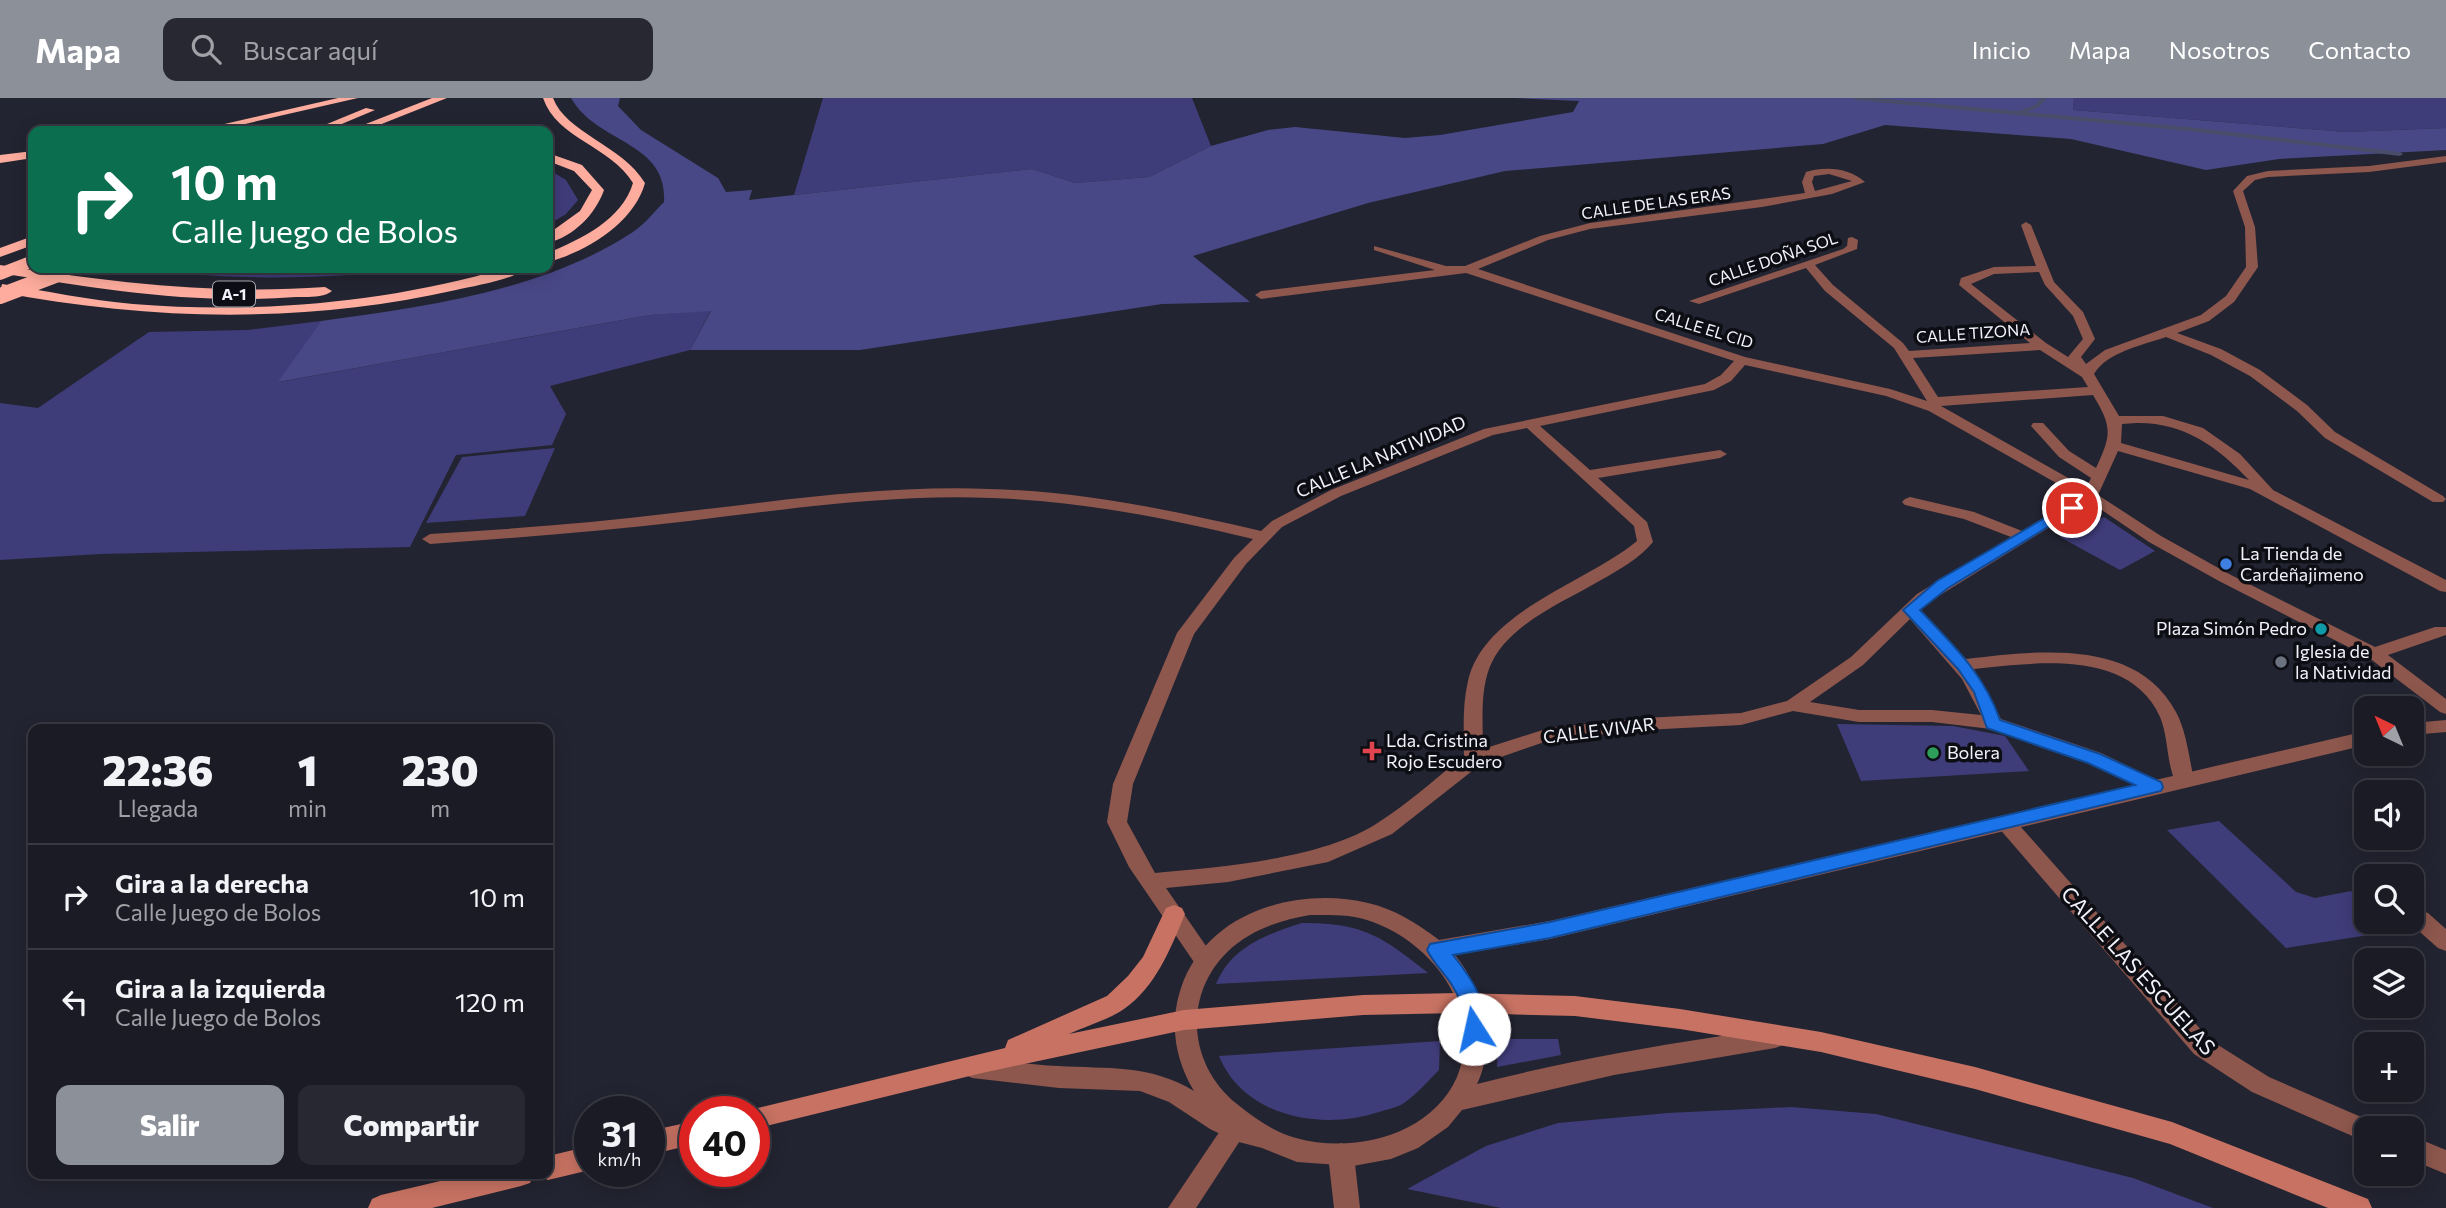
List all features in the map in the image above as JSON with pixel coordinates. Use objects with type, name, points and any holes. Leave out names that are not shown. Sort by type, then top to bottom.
[{"type":"highway","points":[[223,126],[353,98]]},
{"type":"highway","points":[[367,126],[442,98]]},
{"type":"highway","points":[[548,98],[553,110],[568,125],[628,163],[639,183],[634,198],[607,226],[553,255]]},
{"type":"highway","points":[[329,126],[380,106]]},
{"type":"highway","points":[[0,159],[28,156]]},
{"type":"highway","points":[[553,159],[579,167],[598,190],[594,203],[582,218],[553,236]]},
{"type":"highway","points":[[6,250],[28,242]]},
{"type":"highway","points":[[0,271],[28,263]]},
{"type":"highway","name":"A-1","points":[[0,271],[181,294],[266,294],[346,289],[409,281],[445,273]]},
{"type":"highway","points":[[0,296],[59,273]]},
{"type":"highway","points":[[0,288],[132,307],[249,311],[310,307],[427,291],[500,273]]},
{"type":"main road","points":[[974,1065],[1115,1003],[1153,965],[1174,914]]},
{"type":"main road","points":[[770,1114],[974,1065],[1184,1020],[1363,1005],[1575,1006],[1787,1037],[1975,1078],[2172,1133],[2360,1208]]},
{"type":"main road","points":[[553,1167],[574,1162]]},
{"type":"main road","points":[[381,1208],[500,1179]]},
{"type":"street","points":[[2087,374],[2094,364],[2110,353],[2205,318],[2230,299],[2252,267],[2250,227],[2238,191],[2251,178],[2268,174],[2369,169],[2446,159]]},
{"type":"street","name":"CALLE DE LAS ERAS","points":[[1261,296],[1467,270],[1544,238],[1590,226],[1811,195]]},
{"type":"street","points":[[2026,225],[2056,293],[2079,315],[2089,339],[2074,357],[2115,420],[2114,445],[2090,496],[2155,539],[2225,578],[2374,653],[2446,708]]},
{"type":"street","name":"CALLE DOÑA SOL","points":[[1695,301],[1847,251],[1853,247],[1852,240]]},
{"type":"street","name":"CALLE EL CID","points":[[1378,247],[1444,269],[1467,270],[1742,360],[1934,404],[2090,496]]},
{"type":"street","name":"CALLE EL CID","points":[[1808,264],[1829,288],[1906,355],[1934,404]]},
{"type":"street","points":[[2044,269],[1997,269],[1965,280],[1969,290],[2042,346],[2087,374]]},
{"type":"street","points":[[2167,333],[2255,373],[2302,408],[2330,435],[2438,499]]},
{"type":"street","name":"CALLE TIZONA","points":[[1906,355],[2042,346]]},
{"type":"street","name":"CALLE LA NATIVIDAD","points":[[1205,959],[1136,861],[1117,822],[1123,784],[1186,633],[1240,561],[1277,524],[1336,493],[1489,432],[1709,387],[1726,379],[1742,360]]},
{"type":"street","points":[[1934,404],[2095,391]]},
{"type":"street","points":[[2115,420],[2160,419],[2201,435],[2239,460],[2268,492]]},
{"type":"street","points":[[1474,759],[1474,700],[1484,659],[1502,637],[1522,622],[1552,601],[1632,555],[1645,542],[1642,525],[1530,424]]},
{"type":"street","points":[[2038,426],[2064,454],[2099,477]]},
{"type":"street","points":[[2114,445],[2268,492],[2446,587]]},
{"type":"street","points":[[1587,475],[1720,454]]},
{"type":"street","points":[[430,539],[610,525],[770,506],[950,493],[1061,499],[1187,518],[1264,537]]},
{"type":"street","name":"CALLE VIVAR","points":[[1152,881],[1228,874],[1321,856],[1385,829],[1474,759],[1549,734],[1644,724],[1741,719],[1793,705],[1857,661],[1942,584],[2090,496]]},
{"type":"street","points":[[1910,502],[1969,515],[2024,537]]},
{"type":"street","points":[[1911,610],[1964,665],[1982,691],[1993,723]]},
{"type":"street","points":[[2374,653],[2441,631]]},
{"type":"street","points":[[1964,665],[2057,660],[2088,661],[2120,669],[2148,686],[2168,713],[2184,780]]},
{"type":"street","points":[[1793,705],[1858,716],[1932,716],[1993,723],[2094,758],[2154,787]]},
{"type":"street","points":[[2424,728],[2446,726]]},
{"type":"street","points":[[1437,950],[1550,930],[2354,741]]},
{"type":"street","name":"CALLE LAS ESCUELAS","points":[[2004,822],[2202,1047],[2232,1070],[2300,1105],[2354,1125]]},
{"type":"street","points":[[974,1065],[1058,1077],[1139,1080],[1178,1091],[1236,1130],[1262,1136],[1297,1150],[1341,1155],[1366,1153],[1409,1139],[1433,1125],[1465,1088],[1476,1054],[1472,1004],[1460,978],[1437,950],[1400,923],[1366,911],[1325,905],[1289,909],[1264,916],[1238,929],[1205,959],[1189,991],[1184,1020],[1189,1053],[1204,1086],[1222,1108],[1262,1136]]},
{"type":"street","points":[[2424,923],[2446,942]]},
{"type":"street","points":[[1456,1101],[1525,1082],[1657,1054],[1787,1037]]},
{"type":"street","points":[[1181,1208],[1236,1130]]},
{"type":"street","points":[[2424,1153],[2446,1162]]},
{"type":"street","points":[[1341,1155],[1347,1208]]},
{"type":"shaded area","points":[[571,98],[620,98],[618,106],[641,130],[718,178],[726,192],[752,190],[749,200],[1032,169],[1075,183],[1149,177],[1211,146],[1268,130],[1295,127],[1405,138],[1440,135],[1573,112],[1579,101],[1515,98],[2074,98],[2073,110],[2346,132],[2446,128],[2446,150],[2279,159],[2206,170],[2071,139],[1885,125],[1823,144],[1505,171],[1368,203],[1193,256],[1250,302],[1162,304],[860,350],[690,350],[711,311],[650,315],[278,382],[321,321],[442,302],[553,273],[598,252],[645,222],[664,202],[662,182],[655,166],[643,154],[583,113]]},
{"type":"shaded area","points":[[823,98],[1192,98],[1211,146],[1149,177],[1075,183],[1032,169],[794,195]]},
{"type":"shaded area","points":[[2074,98],[2446,98],[2446,128],[2346,132],[2073,110]]},
{"type":"shaded area","points":[[553,172],[566,180],[578,200],[566,214],[553,222]]},
{"type":"shaded area","points":[[179,273],[372,273],[310,277]]},
{"type":"shaded area","points":[[711,310],[690,350],[550,386],[566,414],[552,445],[456,455],[410,547],[100,554],[0,560],[0,403],[38,408],[149,332],[247,330],[321,321],[279,382],[650,315]]},
{"type":"shaded area","points":[[555,448],[525,516],[426,523],[462,457]]},
{"type":"shaded area","points":[[2104,517],[2155,551],[2120,570],[2060,537]]},
{"type":"shaded area","name":"Bolera","points":[[1837,724],[1953,726],[2005,736],[2029,771],[1861,781]]},
{"type":"shaded area","points":[[2219,821],[2296,892],[2315,898],[2351,891],[2354,894],[2354,934],[2375,934],[2286,948],[2167,830]]},
{"type":"shaded area","points":[[1302,923],[1341,926],[1371,934],[1428,973],[1216,984],[1231,960],[1241,951],[1263,937]]},
{"type":"shaded area","points":[[1498,1039],[1558,1039],[1561,1055],[1497,1067]]},
{"type":"shaded area","points":[[1440,1041],[1439,1070],[1404,1103],[1356,1118],[1333,1120],[1309,1119],[1265,1106],[1246,1093],[1231,1077],[1219,1056]]},
{"type":"shaded area","points":[[1791,1107],[1876,1114],[2133,1178],[2213,1208],[1501,1208],[1407,1189],[1486,1146],[1558,1123],[1668,1113]]},
{"type":"waterway","points":[[1855,98],[2188,129],[2400,154]]},
{"type":"waterway","points":[[2021,112],[2037,106],[2044,98]]},
{"type":"place","name":"La Tienda de Cardeñajimeno","points":[[2226,564]]},
{"type":"place","name":"Plaza Simón Pedro","points":[[2321,629]]},
{"type":"place","name":"Iglesia de la Natividad","points":[[2281,662]]},
{"type":"place","name":"Lda. Cristina Rojo Escudero","points":[[1372,751]]},
{"type":"place","name":"Bolera","points":[[1933,753]]},
{"type":"route","points":[[1474,1029],[1472,1004],[1460,978],[1437,950],[1550,930],[2154,787],[2094,758],[1993,723],[1982,691],[1964,665],[1911,610],[1942,584],[2072,508]]}]
